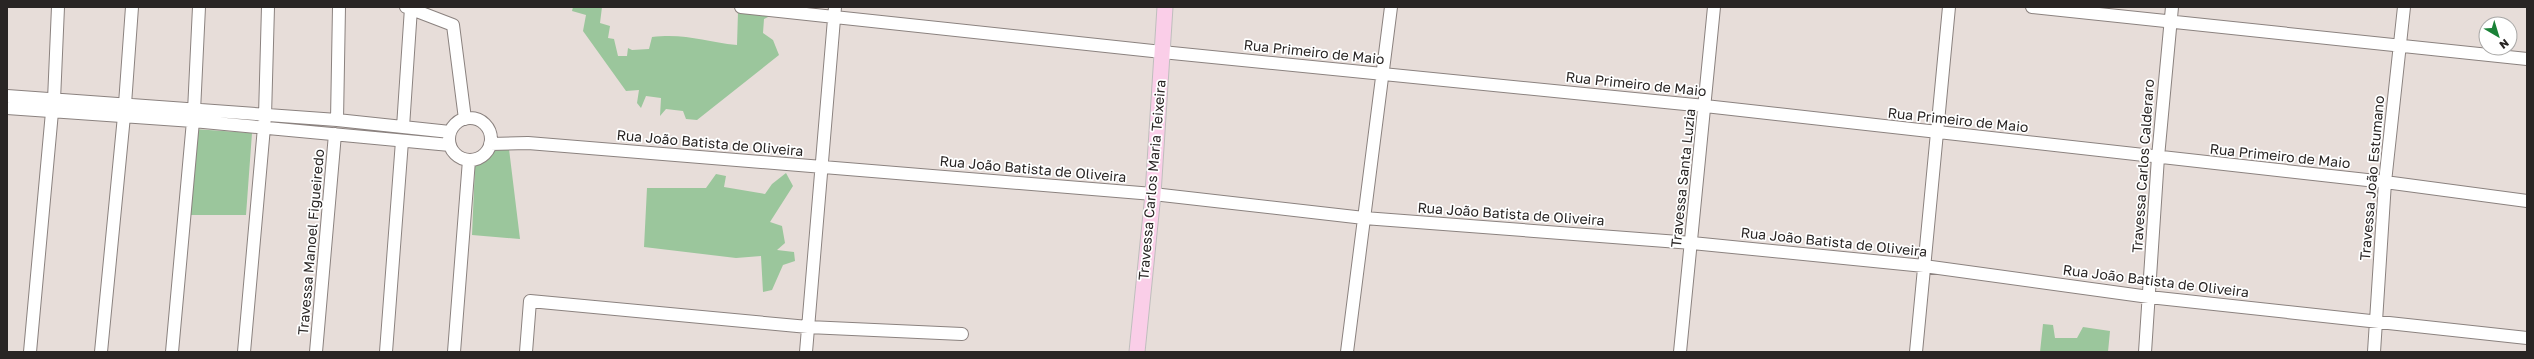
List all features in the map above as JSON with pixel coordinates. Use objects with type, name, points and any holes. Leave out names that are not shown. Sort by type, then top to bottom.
[{"type":"main road","name":"Travessa Carlos Maria Teixeira","points":[[1137,352],[1153,194],[1165,7]]},
{"type":"street","points":[[30,352],[53,106],[58,7]]},
{"type":"street","points":[[101,352],[125,110],[132,7]]},
{"type":"street","points":[[172,352],[193,116],[198,7]]},
{"type":"street","points":[[244,352],[265,122],[268,7]]},
{"type":"street","points":[[337,120],[339,7]]},
{"type":"street","name":"Rua Primeiro de Maio","points":[[741,7],[834,12],[1162,52],[1705,106],[2385,182],[2527,201]]},
{"type":"street","points":[[1347,352],[1391,7]]},
{"type":"street","name":"Travessa Santa Luzia","points":[[1680,352],[1692,243],[1714,7]]},
{"type":"street","points":[[1916,352],[1949,7]]},
{"type":"street","points":[[2032,7],[2170,23],[2527,59]]},
{"type":"street","name":"Travessa Carlos Calderaro","points":[[2145,352],[2158,157],[2172,7]]},
{"type":"street","name":"Travessa João Estumano","points":[[2374,352],[2385,182],[2404,7]]},
{"type":"street","points":[[403,127],[408,8],[453,26],[465,119]]},
{"type":"street","points":[[806,352],[834,12]]},
{"type":"street","points":[[7,96],[53,106]]},
{"type":"street","points":[[7,108],[53,106],[125,110],[265,122],[336,134],[450,145]]},
{"type":"street","points":[[465,119],[478,120],[484,124],[491,136],[490,144],[483,156],[469,160],[457,156],[450,145],[450,132],[454,126],[465,119]]},
{"type":"street","points":[[265,122],[337,120],[450,132]]},
{"type":"street","name":"Travessa Manoel Figueiredo","points":[[316,352],[336,134]]},
{"type":"street","points":[[386,352],[402,141]]},
{"type":"street","name":"Rua João Batista de Oliveira","points":[[490,144],[528,143],[1153,194],[1364,218],[1692,243],[1924,266],[2149,297],[2376,323],[2527,338]]},
{"type":"street","points":[[454,352],[469,160]]},
{"type":"street","points":[[526,352],[530,301],[808,327],[962,334]]},
{"type":"green space","points":[[573,7],[602,7],[600,23],[610,26],[608,38],[614,39],[618,56],[627,56],[628,48],[632,50],[649,49],[652,37],[675,36],[737,45],[738,12],[770,16],[764,19],[763,33],[773,40],[779,55],[697,120],[686,119],[683,111],[666,109],[660,116],[661,98],[646,96],[641,108],[637,103],[639,90],[626,91],[583,31],[586,15],[572,11]]},
{"type":"green space","points":[[194,129],[252,133],[246,215],[189,215]]},
{"type":"green space","points":[[496,149],[509,149],[520,239],[472,235],[475,166],[487,159]]},
{"type":"green space","points":[[786,173],[793,186],[770,222],[782,226],[785,243],[777,250],[794,252],[795,261],[783,265],[772,290],[763,292],[761,256],[736,258],[644,247],[647,188],[706,188],[716,174],[726,176],[724,187],[765,194],[772,184]]},
{"type":"green space","points":[[2043,324],[2053,325],[2055,338],[2077,338],[2083,327],[2110,331],[2108,352],[2040,352]]}]
